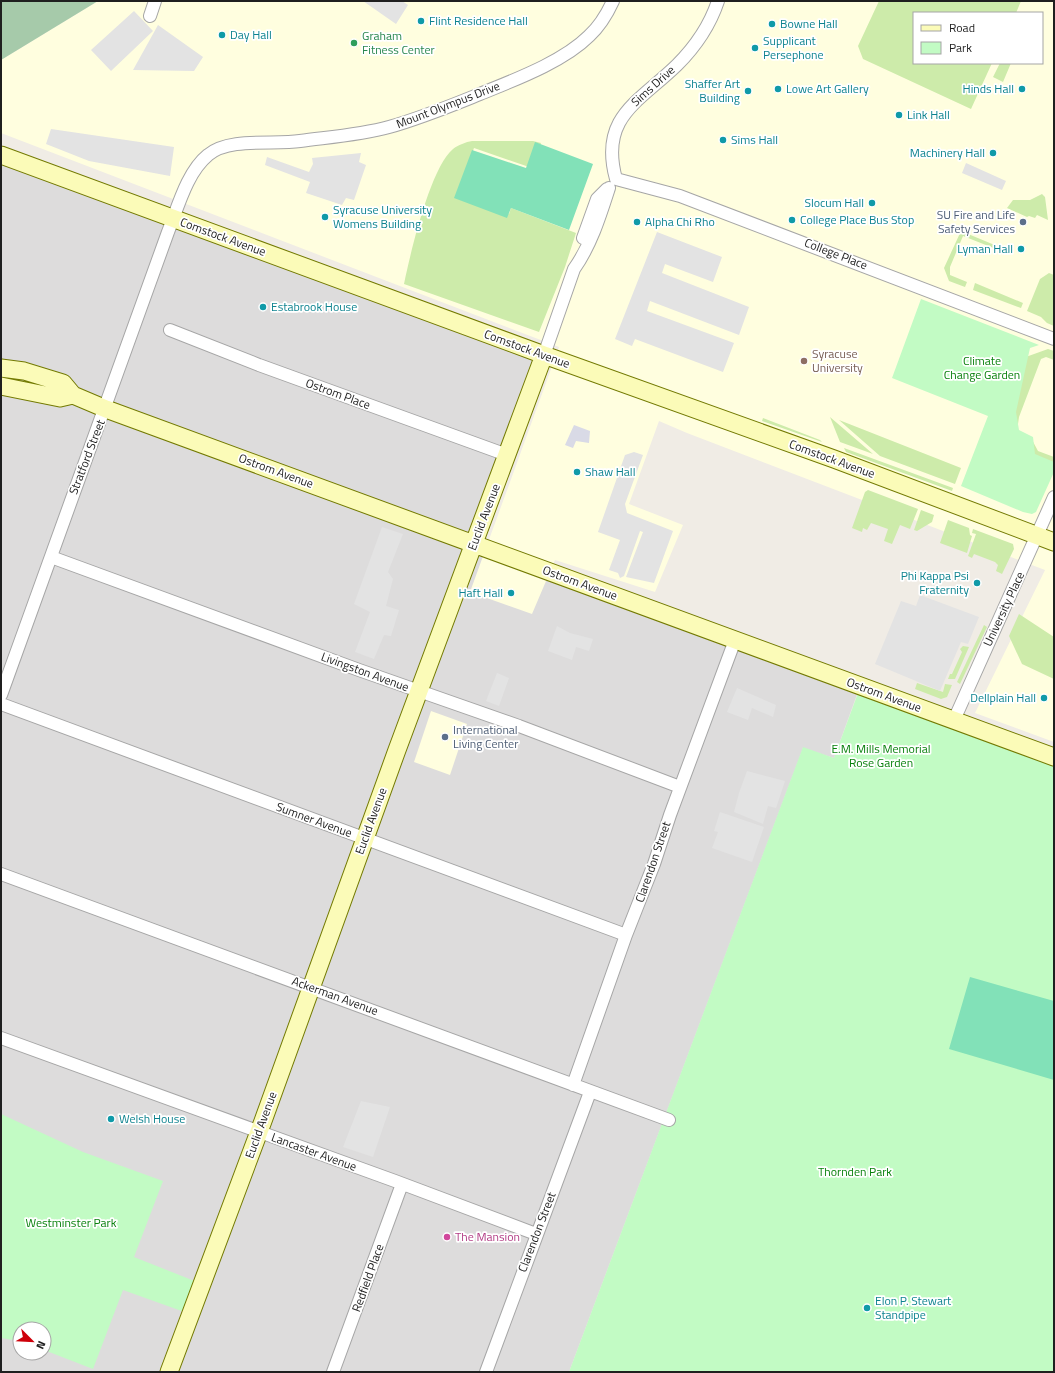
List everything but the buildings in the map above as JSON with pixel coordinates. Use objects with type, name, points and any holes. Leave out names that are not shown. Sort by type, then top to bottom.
[{"type":"street","points":[[150,16],[155,1]]},
{"type":"street","name":"Mount Olympus Drive","points":[[174,219],[190,179],[201,162],[209,154],[224,147],[256,143],[296,142],[345,135],[388,127],[423,117],[512,81],[547,64],[589,36],[600,24],[613,1]]},
{"type":"street","name":"Sims Drive","points":[[612,183],[613,139],[624,113],[678,64],[695,44],[706,28],[718,1]]},
{"type":"street","name":"Comstock Avenue","points":[[1,155],[544,355],[726,420],[1054,542]]},
{"type":"street","name":"Euclid Avenue","points":[[169,1372],[259,1131],[364,839],[420,692],[574,270],[582,257],[602,211],[612,183]]},
{"type":"street","name":"College Place","points":[[612,183],[680,196],[1054,339]]},
{"type":"street","name":"Stratford Street","points":[[1,695],[174,219]]},
{"type":"street","name":"Ostrom Place","points":[[170,330],[266,368],[507,455]]},
{"type":"street","points":[[1,368],[24,371],[63,383],[73,395],[60,398],[1,386]]},
{"type":"street","name":"Ostrom Avenue","points":[[73,395],[106,409],[1054,757]]},
{"type":"street","name":"University Place","points":[[954,720],[1054,497]]},
{"type":"street","name":"Livingston Avenue","points":[[51,556],[420,692],[519,726],[680,787]]},
{"type":"street","name":"Clarendon Street","points":[[573,1085],[626,935],[654,864],[680,787],[735,640]]},
{"type":"street","name":"Sumner Avenue","points":[[1,704],[626,935]]},
{"type":"street","name":"Ackerman Avenue","points":[[1,874],[669,1120]]},
{"type":"street","name":"Lancaster Avenue","points":[[1,1038],[259,1131],[536,1234]]},
{"type":"street","name":"Clarendon Street","points":[[486,1372],[590,1092]]},
{"type":"street","name":"Redfield Place","points":[[333,1372],[402,1184]]},
{"type":"shaded area","points":[[1,1],[98,1],[1,60]]},
{"type":"shaded area","name":"Syracuse University","points":[[98,1],[1054,1],[1054,742],[975,713],[1045,570],[659,421],[629,504],[683,525],[655,592],[555,560],[532,614],[470,592],[559,347],[1,133],[1,60]]},
{"type":"shaded area","points":[[363,1],[402,1],[408,5],[396,24]]},
{"type":"shaded area","points":[[134,11],[153,31],[111,71],[91,50]]},
{"type":"shaded area","points":[[158,25],[203,57],[194,71],[133,70]]},
{"type":"shaded area","points":[[51,129],[174,147],[170,176],[89,161],[46,144]]},
{"type":"shaded area","points":[[361,153],[359,162],[366,165],[354,200],[346,198],[342,205],[306,193],[310,182],[265,165],[267,157],[309,172],[313,164],[312,158]]},
{"type":"shaded area","points":[[1,155],[544,355],[473,545],[860,686],[834,758],[803,748],[569,1372],[1,1372]]},
{"type":"shaded area","points":[[966,163],[1006,181],[1002,190],[962,173]]},
{"type":"shaded area","points":[[657,232],[722,257],[713,282],[665,264],[662,273],[749,307],[739,335],[650,301],[647,311],[734,343],[723,372],[635,339],[632,346],[615,339]]},
{"type":"shaded area","points":[[574,425],[590,431],[589,443],[576,441],[573,448],[565,445]]},
{"type":"shaded area","points":[[634,452],[643,455],[625,504],[627,513],[673,531],[654,583],[626,577],[643,532],[640,531],[624,576],[620,578],[618,573],[609,570],[620,540],[598,532],[625,455]]},
{"type":"shaded area","points":[[382,527],[403,534],[388,572],[393,579],[386,606],[399,610],[391,636],[384,635],[374,659],[355,652],[370,612],[354,604]]},
{"type":"shaded area","points":[[920,595],[979,617],[968,644],[961,642],[940,691],[875,664],[901,601],[916,606]]},
{"type":"shaded area","points":[[557,626],[570,633],[593,639],[589,651],[576,647],[572,660],[548,651]]},
{"type":"shaded area","points":[[497,673],[509,678],[499,706],[486,701]]},
{"type":"shaded area","points":[[737,688],[776,705],[773,717],[752,708],[748,720],[727,712]]},
{"type":"shaded area","points":[[431,711],[467,724],[450,775],[414,762]]},
{"type":"shaded area","points":[[747,771],[785,781],[776,808],[768,806],[763,824],[734,812]]},
{"type":"shaded area","points":[[720,812],[764,827],[752,862],[712,848],[718,832],[714,831]]},
{"type":"shaded area","points":[[361,1101],[390,1107],[373,1157],[343,1147]]},
{"type":"green space","points":[[879,1],[1021,1],[1016,12],[913,12],[913,64],[992,64],[971,109],[863,59],[858,46]]},
{"type":"green space","points":[[1000,64],[1011,64],[1003,82],[993,77]]},
{"type":"green space","points":[[472,141],[533,141],[541,143],[532,168],[474,148],[456,196],[509,214],[511,208],[576,233],[565,267],[539,332],[404,284],[422,213],[436,174],[453,149],[457,146]]},
{"type":"green space","points":[[535,142],[593,164],[569,230],[511,208],[507,218],[454,198],[472,150],[526,168]]},
{"type":"green space","points":[[1042,194],[1045,197],[1048,220],[1037,215],[1035,218],[1029,216],[1027,217],[1007,208],[1013,200],[1030,200]]},
{"type":"green space","points":[[961,231],[997,246],[996,249],[963,236],[950,267],[950,275],[967,282],[965,287],[949,281],[944,268]]},
{"type":"green space","points":[[1049,273],[1054,275],[1054,326],[1047,323],[1041,317],[1027,311],[1040,279]]},
{"type":"green space","points":[[975,283],[1023,303],[1021,308],[973,290]]},
{"type":"green space","name":"Climate Change Garden","points":[[921,299],[1039,345],[1030,348],[1016,412],[1019,430],[1033,437],[1035,454],[1054,462],[1054,472],[1036,512],[1032,514],[1023,512],[961,486],[988,416],[892,378]]},
{"type":"green space","points":[[1048,349],[1054,351],[1054,360],[1046,357],[1041,359],[1019,417],[1017,431],[1031,438],[1038,451],[1054,457],[1054,466],[1036,505],[1033,505],[1028,500],[994,399],[1006,364]]},
{"type":"green space","points":[[830,417],[873,454],[840,442]]},
{"type":"green space","points":[[763,418],[820,440],[822,442],[762,421]]},
{"type":"green space","points":[[839,420],[961,468],[955,484],[880,456]]},
{"type":"green space","points":[[844,448],[953,488],[952,491],[846,452]]},
{"type":"green space","points":[[868,490],[918,509],[910,529],[900,525],[892,544],[884,541],[888,529],[871,523],[867,530],[863,528],[862,532],[852,528],[865,492]]},
{"type":"green space","points":[[921,510],[934,515],[932,522],[917,531],[914,530]]},
{"type":"green space","points":[[948,520],[969,528],[970,535],[972,536],[967,553],[940,543]]},
{"type":"green space","points":[[973,529],[1013,544],[1014,549],[1002,574],[996,571],[998,565],[995,562],[974,554],[972,558],[968,556],[976,534],[972,533]]},
{"type":"green space","points":[[1019,614],[1054,637],[1054,679],[1022,664],[1009,636]]},
{"type":"green space","points":[[984,625],[987,627],[960,684],[957,682]]},
{"type":"green space","points":[[963,646],[969,647],[955,679],[948,679],[950,674],[952,674],[962,652],[960,649]]},
{"type":"green space","points":[[917,683],[943,692],[945,684],[952,685],[947,697],[941,699],[915,689]]},
{"type":"green space","name":"Thornden Park","points":[[858,693],[1054,765],[1054,1372],[569,1372],[803,747],[834,758]]},
{"type":"green space","points":[[970,977],[1054,1001],[1054,1080],[949,1049]]},
{"type":"green space","name":"Westminster Park","points":[[1,1114],[83,1152],[163,1181],[134,1257],[202,1284],[190,1314],[123,1290],[93,1369],[52,1353],[52,1321],[12,1321],[12,1340],[1,1338]]},
{"type":"place","name":"Flint Residence Hall","points":[[421,21]]},
{"type":"place","name":"Bowne Hall","points":[[772,24]]},
{"type":"place","name":"Day Hall","points":[[222,35]]},
{"type":"place","name":"Graham Fitness Center","points":[[354,43]]},
{"type":"place","name":"Supplicant Persephone","points":[[755,48]]},
{"type":"place","name":"Lowe Art Gallery","points":[[778,89]]},
{"type":"place","name":"Hinds Hall","points":[[1022,89]]},
{"type":"place","name":"Shaffer Art Building","points":[[748,91]]},
{"type":"place","name":"Link Hall","points":[[899,115]]},
{"type":"place","name":"Sims Hall","points":[[723,140]]},
{"type":"place","name":"Machinery Hall","points":[[993,153]]},
{"type":"place","name":"Slocum Hall","points":[[872,203]]},
{"type":"place","name":"Syracuse University Womens Building","points":[[325,217]]},
{"type":"place","name":"College Place Bus Stop","points":[[792,220]]},
{"type":"place","name":"Alpha Chi Rho","points":[[637,222]]},
{"type":"place","name":"SU Fire and Life Safety Services","points":[[1023,222]]},
{"type":"place","name":"Lyman Hall","points":[[1021,249]]},
{"type":"place","name":"Estabrook House","points":[[263,307]]},
{"type":"place","name":"Syracuse University","points":[[804,361]]},
{"type":"place","name":"Shaw Hall","points":[[577,472]]},
{"type":"place","name":"Phi Kappa Psi Fraternity","points":[[977,583]]},
{"type":"place","name":"Haft Hall","points":[[511,593]]},
{"type":"place","name":"Dellplain Hall","points":[[1044,698]]},
{"type":"place","name":"International Living Center","points":[[445,737]]},
{"type":"place","name":"Welsh House","points":[[111,1119]]},
{"type":"place","name":"The Mansion","points":[[447,1237]]},
{"type":"place","name":"Elon P. Stewart Standpipe","points":[[867,1308]]},
{"type":"park label","name":"E.M. Mills Memorial Rose Garden","points":[[881,756]]}]
